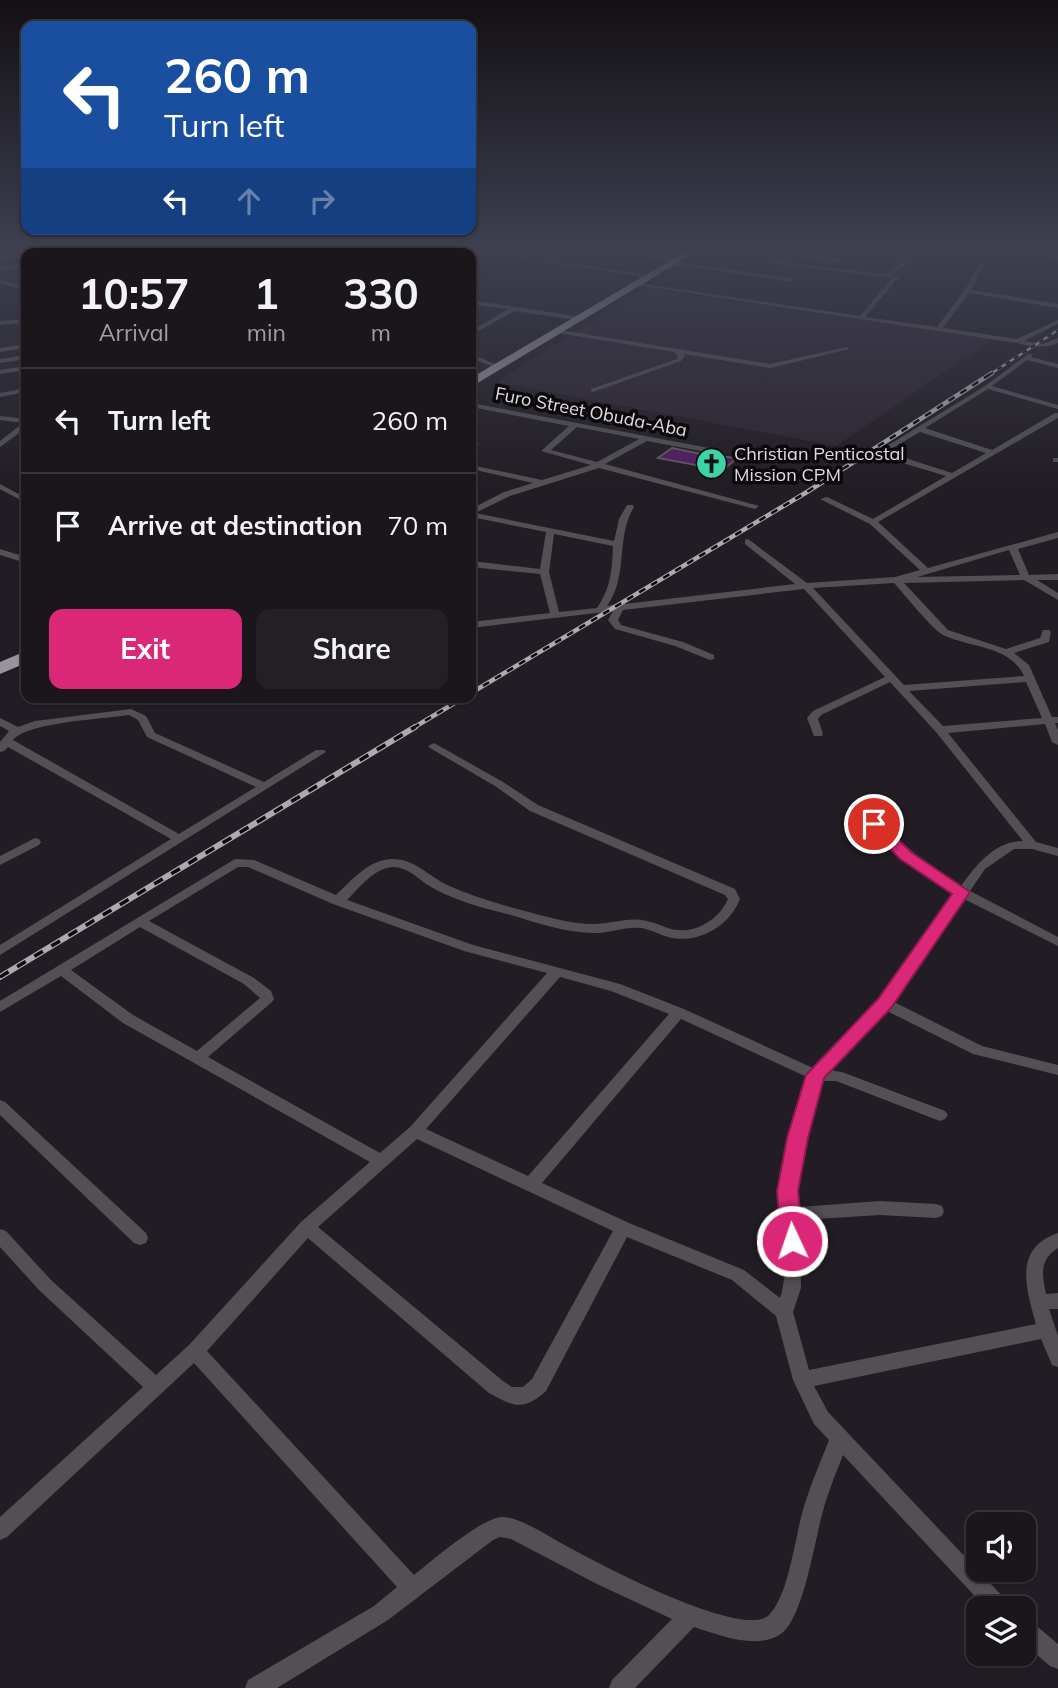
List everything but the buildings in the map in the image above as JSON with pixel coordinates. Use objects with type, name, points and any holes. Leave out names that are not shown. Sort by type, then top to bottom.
[{"type":"highway","points":[[476,382],[565,329]]},
{"type":"highway","points":[[476,381],[557,334]]},
{"type":"highway","points":[[0,660],[21,650]]},
{"type":"highway","points":[[0,668],[21,658]]},
{"type":"street","points":[[939,329],[1018,341],[1037,347],[1047,346],[1058,340]]},
{"type":"street","points":[[1018,341],[1044,329]]},
{"type":"street","points":[[557,334],[778,366],[847,349]]},
{"type":"street","points":[[1,350],[21,347]]},
{"type":"street","points":[[953,476],[895,458],[886,451],[891,444],[987,387],[1037,347]]},
{"type":"street","points":[[1,350],[11,360]]},
{"type":"street","points":[[593,390],[679,360],[682,356],[676,351]]},
{"type":"street","points":[[0,361],[21,358]]},
{"type":"street","points":[[476,358],[498,367]]},
{"type":"street","points":[[1026,358],[1058,366]]},
{"type":"street","points":[[0,372],[21,369]]},
{"type":"street","points":[[987,387],[1058,407]]},
{"type":"street","points":[[0,395],[21,391]]},
{"type":"street","name":"Furo Street Obuda-Aba","points":[[476,406],[706,450]]},
{"type":"street","points":[[873,522],[1058,415]]},
{"type":"street","points":[[0,418],[21,422]]},
{"type":"street","points":[[575,425],[545,452],[594,467],[610,468],[755,506]]},
{"type":"street","points":[[0,445],[21,427]]},
{"type":"street","points":[[919,429],[993,453]]},
{"type":"street","points":[[476,511],[507,494],[594,467],[645,439]]},
{"type":"street","points":[[476,468],[543,484]]},
{"type":"street","points":[[0,486],[21,498]]},
{"type":"street","points":[[11,492],[21,488]]},
{"type":"street","points":[[824,499],[873,522],[924,569]]},
{"type":"street","points":[[601,608],[608,601],[616,582],[621,520],[631,507]]},
{"type":"street","points":[[476,515],[618,544]]},
{"type":"street","points":[[550,532],[544,572],[555,613]]},
{"type":"street","points":[[896,580],[924,569],[1058,535]]},
{"type":"street","points":[[748,542],[775,561],[797,583],[806,586],[940,730],[1032,845]]},
{"type":"street","points":[[1014,546],[1025,577],[1058,597]]},
{"type":"street","points":[[0,552],[21,558]]},
{"type":"street","points":[[476,565],[544,572]]},
{"type":"street","points":[[476,624],[555,613],[806,586],[896,580],[1058,577]]},
{"type":"street","points":[[896,580],[944,632],[1006,652],[1024,665],[1053,720],[1058,742]]},
{"type":"street","points":[[620,606],[613,615],[614,624],[618,627],[679,644],[710,657]]},
{"type":"street","points":[[1006,652],[1045,640],[1046,632]]},
{"type":"street","points":[[818,734],[812,718],[817,713],[890,678]]},
{"type":"street","points":[[900,688],[1031,679]]},
{"type":"street","points":[[179,839],[3,745],[17,731],[47,721],[131,712],[142,718],[152,735],[264,786]]},
{"type":"street","points":[[940,730],[1053,720]]},
{"type":"street","points":[[0,721],[17,731]]},
{"type":"street","points":[[338,901],[371,870],[392,862],[401,863],[443,888],[585,928],[645,924],[674,934],[689,934],[718,922],[731,912],[734,899],[730,892],[534,808],[499,783],[434,746]]},
{"type":"street","points":[[4,944],[320,752]]},
{"type":"street","points":[[874,824],[905,856],[962,892],[1058,942]]},
{"type":"street","points":[[0,861],[35,842]]},
{"type":"street","points":[[988,1596],[839,1440],[821,1418],[802,1380],[784,1312],[792,1288],[792,1214],[788,1191],[797,1138],[815,1075],[885,1004],[981,866],[1011,845],[1032,845],[1058,852]]},
{"type":"street","points":[[0,1007],[235,863],[250,863],[338,901],[469,948],[615,987],[679,1012],[815,1075],[837,1076],[940,1115]]},
{"type":"street","points":[[140,922],[249,981],[266,994],[267,999],[198,1058]]},
{"type":"street","points":[[62,970],[128,1019],[382,1161]]},
{"type":"street","points":[[0,1530],[195,1351],[307,1227],[415,1131],[557,971]]},
{"type":"street","points":[[885,1004],[978,1050],[1058,1070]]},
{"type":"street","points":[[531,1184],[679,1012]]},
{"type":"street","points":[[0,1106],[140,1238]]},
{"type":"street","points":[[415,1131],[623,1228],[738,1275],[784,1312]]},
{"type":"street","points":[[792,1214],[880,1208],[936,1211]]},
{"type":"street","points":[[307,1227],[496,1387],[510,1395],[527,1396],[539,1385],[623,1228]]},
{"type":"street","points":[[0,1236],[45,1285],[156,1387]]},
{"type":"street","points":[[1058,1240],[1047,1245],[1038,1256],[1034,1270],[1049,1301],[1045,1330],[1058,1359]]},
{"type":"street","points":[[802,1380],[1045,1330]]},
{"type":"street","points":[[195,1351],[412,1588]]},
{"type":"street","points":[[256,1688],[381,1613],[485,1533],[500,1527],[513,1529],[689,1617],[740,1633],[774,1627],[784,1610],[813,1509],[839,1440]]},
{"type":"street","points":[[620,1688],[689,1617]]},
{"type":"street","points":[[1036,1640],[1058,1658]]},
{"type":"shaded area","points":[[581,329],[924,329],[994,339],[836,446],[496,382]]},
{"type":"railway","points":[[989,375],[1058,330]]},
{"type":"railway","points":[[476,690],[807,492],[992,373]]},
{"type":"railway","points":[[413,728],[455,703]]},
{"type":"railway","points":[[0,977],[415,727]]},
{"type":"place","name":"Christian Penticostal Mission CPM","points":[[711,464]]},
{"type":"route","points":[[792,1241],[792,1214],[788,1191],[797,1138],[815,1075],[885,1004],[962,892],[905,856],[874,824]]}]
